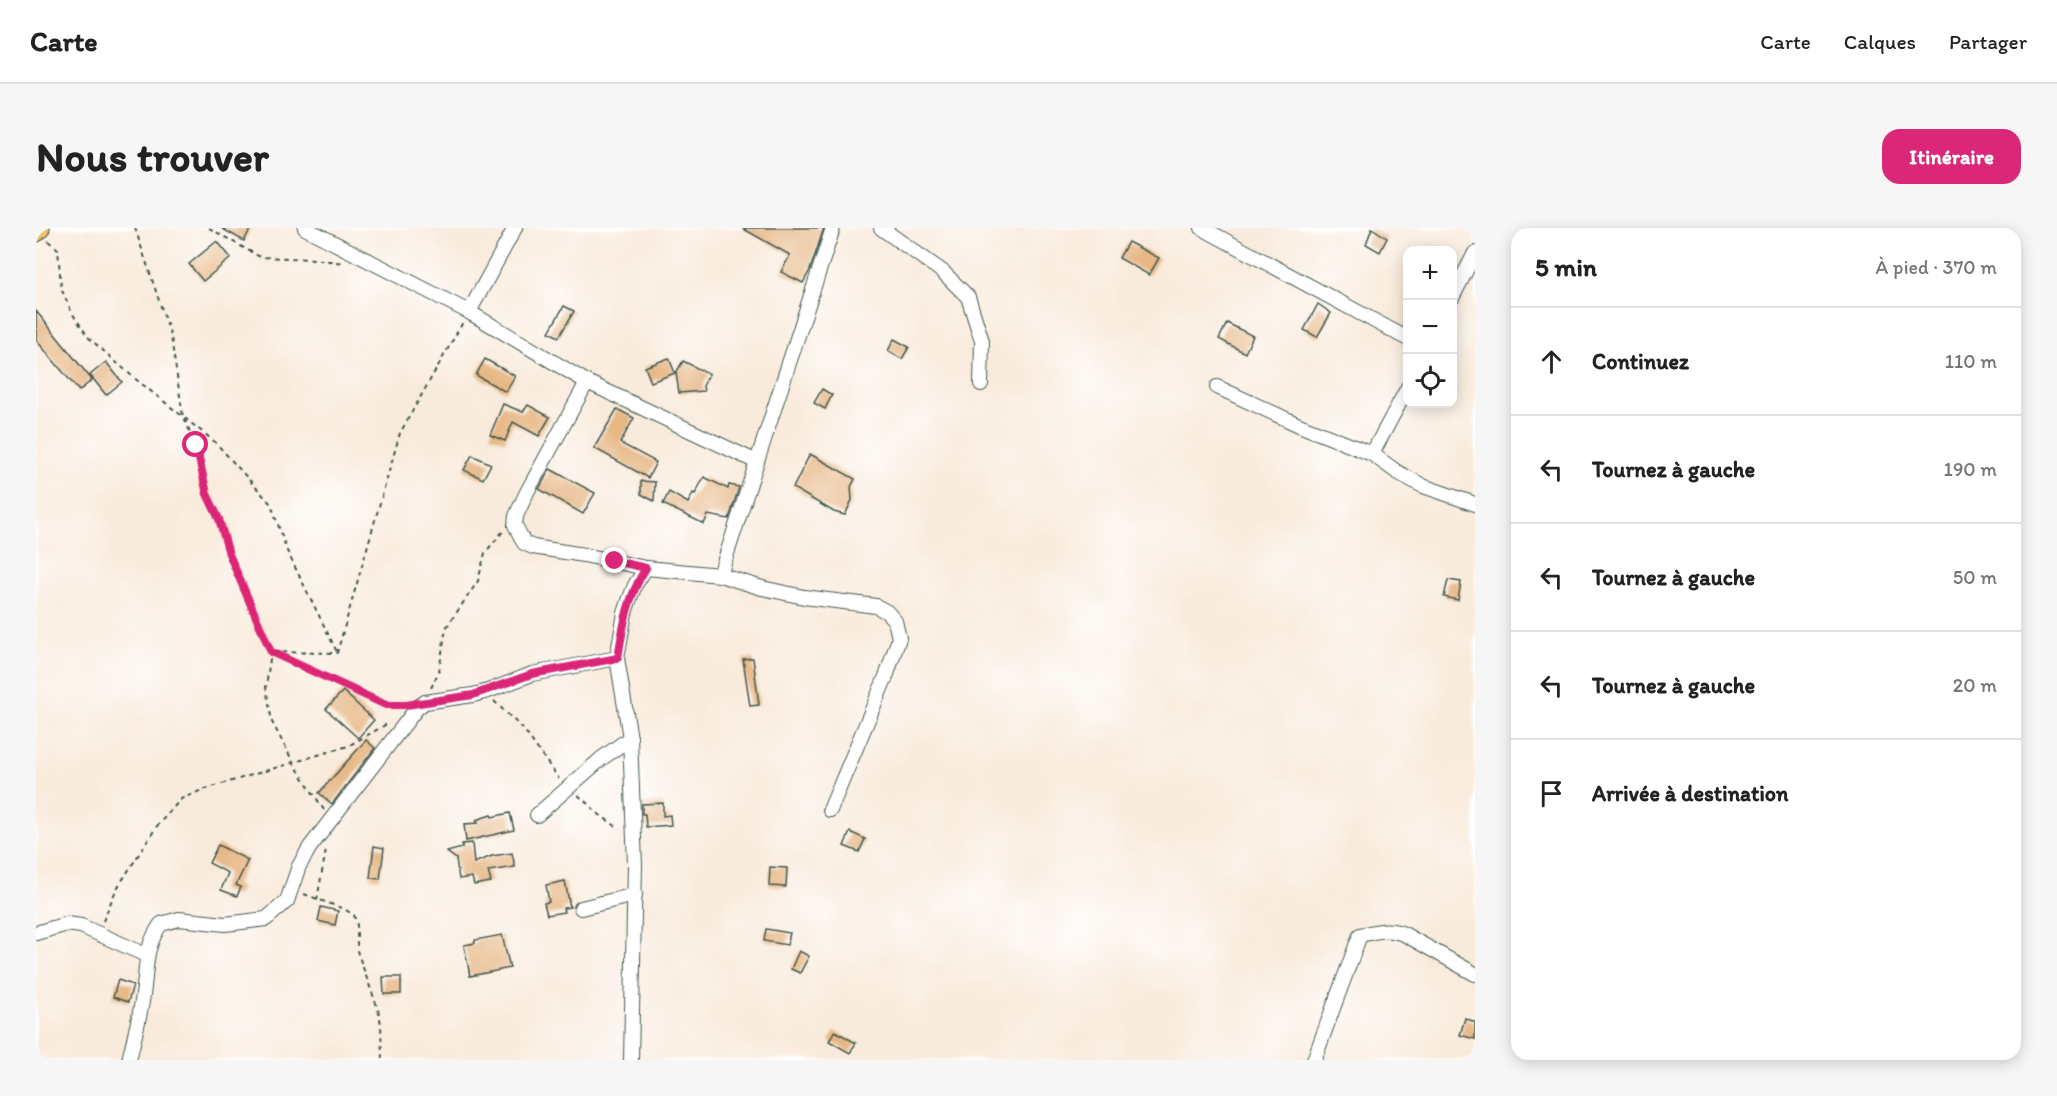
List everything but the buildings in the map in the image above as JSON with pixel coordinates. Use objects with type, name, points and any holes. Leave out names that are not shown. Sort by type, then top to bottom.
[{"type":"street","points":[[305,228],[469,312],[587,382],[757,462]]},
{"type":"street","points":[[469,312],[515,228]]},
{"type":"street","points":[[720,575],[833,228]]},
{"type":"street","points":[[881,228],[944,272],[968,297],[982,341],[981,384]]},
{"type":"street","points":[[1202,228],[1403,337]]},
{"type":"street","points":[[1457,288],[1475,254]]},
{"type":"street","points":[[587,382],[516,516],[515,525],[524,543],[533,548],[584,555],[646,568],[720,575],[762,588],[804,597],[876,606],[887,612],[895,621],[899,638],[887,674],[830,810]]},
{"type":"street","points":[[1217,387],[1372,454],[1397,472],[1423,486],[1475,504]]},
{"type":"street","points":[[1372,454],[1403,395]]},
{"type":"street","points":[[631,1060],[635,895],[630,738],[618,658],[630,598],[646,568]]},
{"type":"street","points":[[129,1060],[144,993],[146,955],[152,936],[161,924],[179,919],[225,924],[266,919],[287,901],[299,866],[310,848],[411,715],[425,702],[473,695],[532,674],[618,658]]},
{"type":"street","points":[[537,815],[601,759],[630,738]]},
{"type":"street","points":[[580,908],[635,895]]},
{"type":"street","points":[[36,933],[67,924],[81,926],[146,955]]},
{"type":"street","points":[[1314,1060],[1360,935],[1393,929],[1475,974]]},
{"type":"path","points":[[135,228],[171,337],[183,416],[196,445],[207,494],[219,519],[229,554],[271,652],[266,687],[272,722],[293,762],[331,822],[317,900]]},
{"type":"path","points":[[209,228],[260,257],[314,259],[348,264]]},
{"type":"path","points":[[39,232],[58,249],[62,288],[72,314],[89,338],[133,377],[215,442],[271,504],[287,551],[337,653]]},
{"type":"path","points":[[337,653],[399,433],[469,312]]},
{"type":"path","points":[[271,652],[386,705],[425,702],[439,671],[446,628],[478,581],[485,553],[516,516]]},
{"type":"path","points":[[271,652],[337,653]]},
{"type":"path","points":[[98,932],[116,890],[157,826],[181,799],[202,790],[348,746],[386,724]]},
{"type":"path","points":[[292,888],[354,915],[357,926],[357,951],[378,1009],[381,1024],[382,1060]]},
{"type":"route","points":[[196,445],[207,494],[219,519],[229,554],[271,652],[386,705],[406,705],[473,695],[532,674],[618,658],[625,613],[635,585],[646,568],[615,561]]}]
